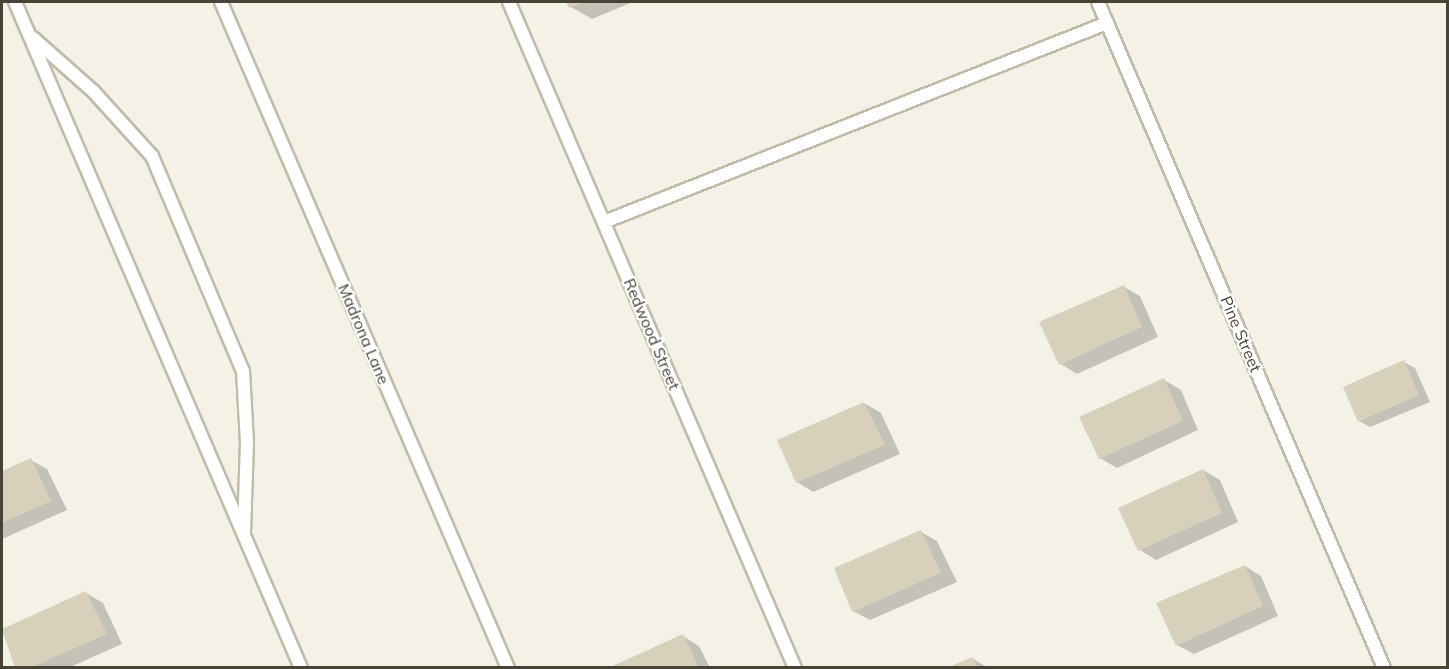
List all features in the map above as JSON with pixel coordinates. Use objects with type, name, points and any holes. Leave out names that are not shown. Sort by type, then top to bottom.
[{"type":"lane","points":[[15,2],[301,668]]},
{"type":"lane","name":"Madrona Lane","points":[[221,2],[508,668]]},
{"type":"lane","name":"Redwood Street","points":[[509,2],[795,668]]},
{"type":"lane","name":"Pine Street","points":[[1098,2],[1384,668]]},
{"type":"lane","points":[[604,222],[1107,23]]},
{"type":"lane","points":[[29,34],[93,91],[152,156],[243,370],[247,442],[244,535]]},
{"type":"building","points":[[566,2],[585,2],[569,8]]},
{"type":"building","points":[[1124,285],[1142,327],[1059,365],[1039,322]]},
{"type":"building","points":[[1404,360],[1419,395],[1358,422],[1343,387]]},
{"type":"building","points":[[1164,378],[1183,421],[1099,459],[1079,417]]},
{"type":"building","points":[[864,402],[885,445],[796,483],[777,440]]},
{"type":"building","points":[[31,458],[51,501],[2,523],[2,471]]},
{"type":"building","points":[[1203,469],[1222,513],[1138,551],[1118,508]]},
{"type":"building","points":[[921,530],[941,573],[852,612],[834,568]]},
{"type":"building","points":[[1245,565],[1263,606],[1176,646],[1156,603]]},
{"type":"building","points":[[86,591],[107,634],[30,668],[15,668],[2,629]]},
{"type":"building","points":[[683,634],[699,668],[608,668]]},
{"type":"building","points":[[972,657],[978,668],[947,668]]}]
